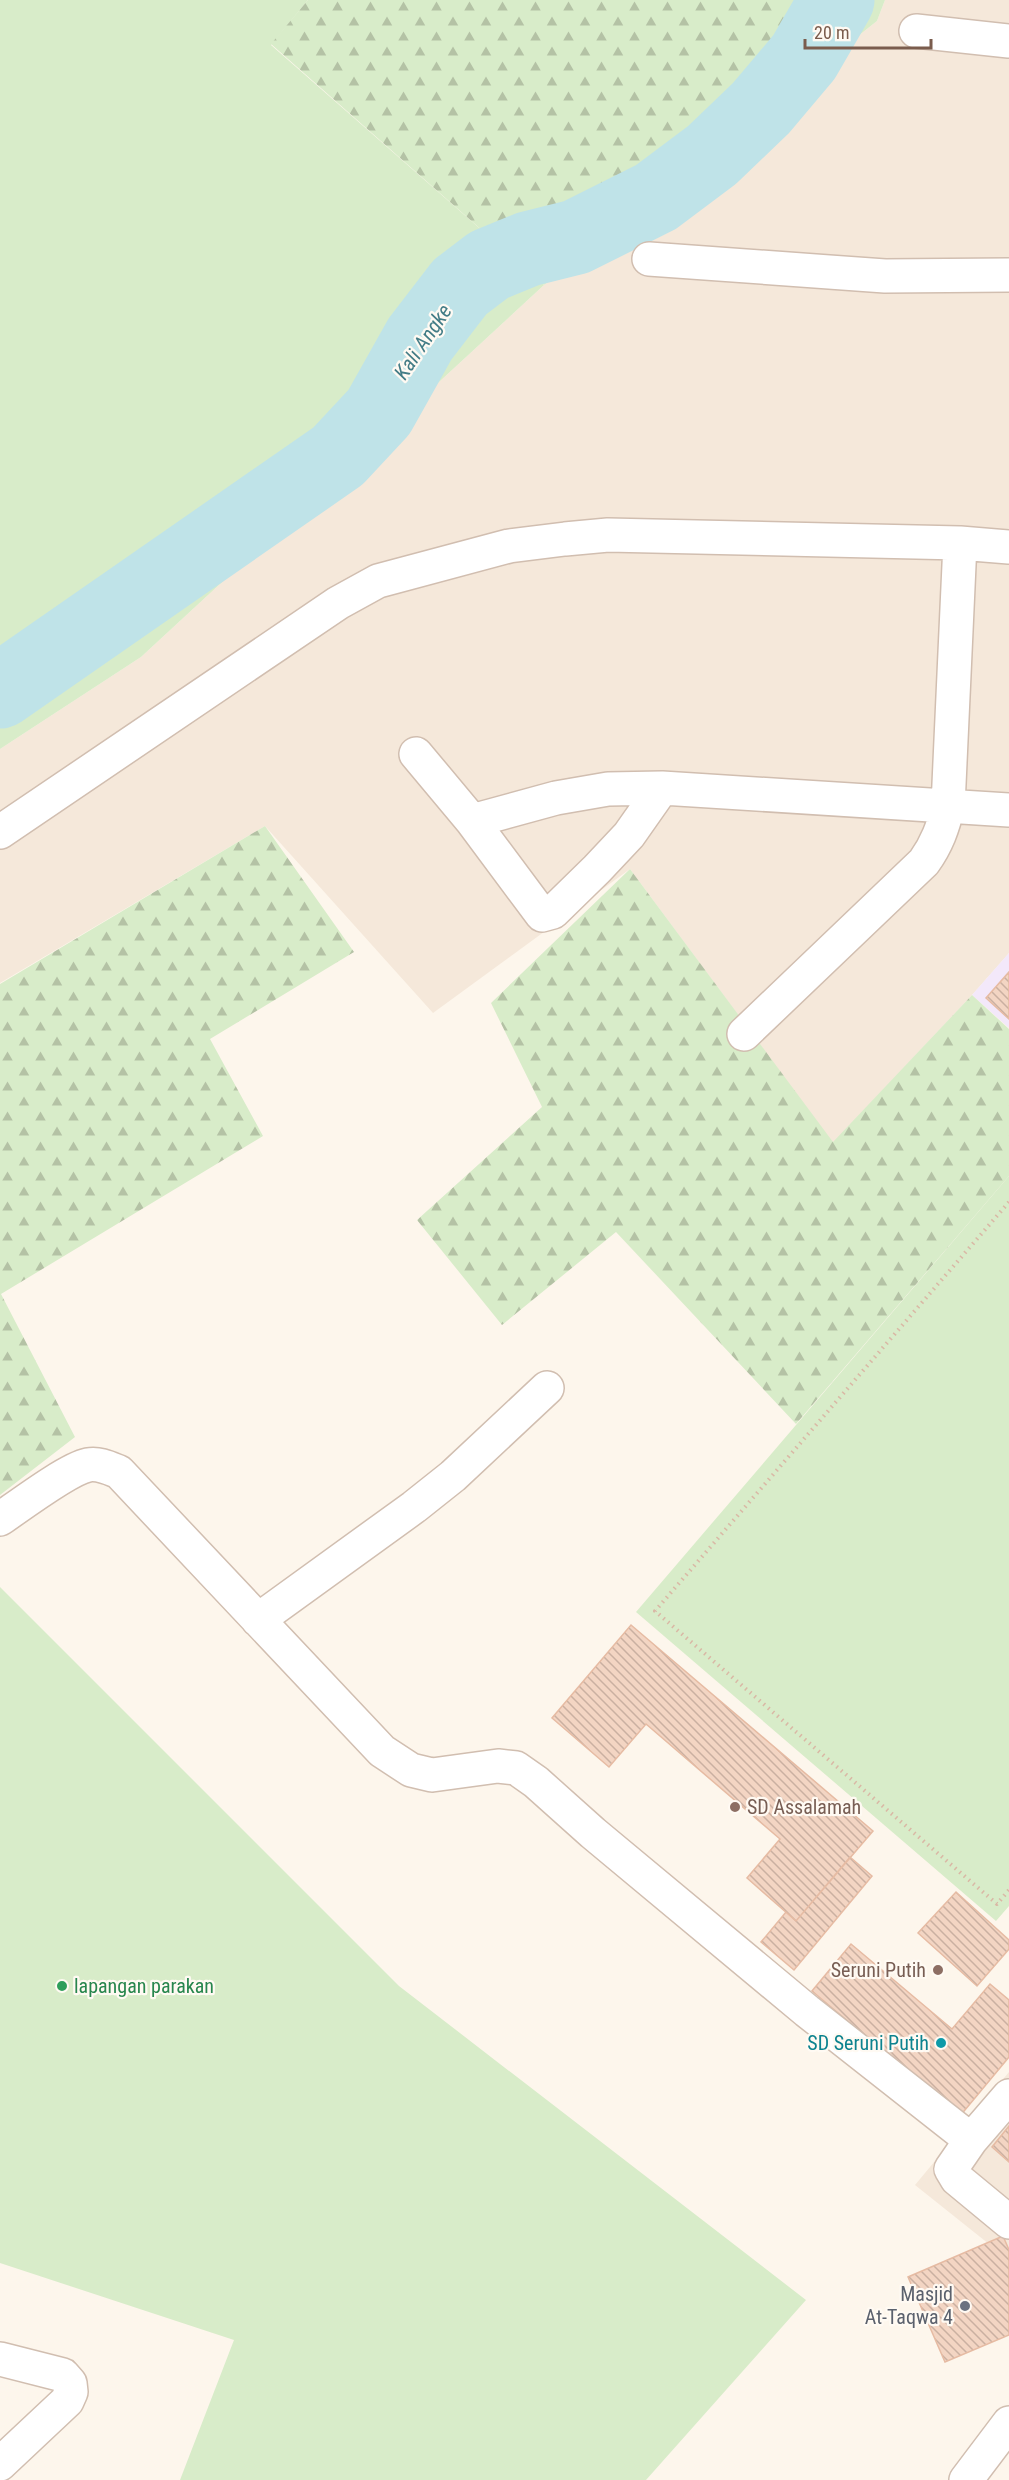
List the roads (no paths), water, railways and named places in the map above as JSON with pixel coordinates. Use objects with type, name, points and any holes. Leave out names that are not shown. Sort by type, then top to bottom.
[{"type":"street","points":[[916,31],[1009,41]]},
{"type":"street","points":[[649,260],[885,276],[1009,275]]},
{"type":"street","points":[[0,832],[338,603],[378,581],[509,546],[608,535],[960,543],[1009,547]]},
{"type":"street","points":[[744,1034],[924,862],[939,838],[948,806],[960,543]]},
{"type":"street","points":[[417,754],[472,821],[542,915],[549,915],[597,869],[629,834],[662,788]]},
{"type":"street","points":[[472,821],[556,798],[608,789],[662,788],[1009,810]]},
{"type":"street","points":[[258,1620],[422,1501],[453,1476],[548,1388]]},
{"type":"street","points":[[0,1519],[72,1472],[88,1465],[105,1466],[119,1472],[382,1751],[411,1770],[432,1775],[498,1766],[516,1768],[536,1782],[593,1833],[807,2012],[971,2140]]},
{"type":"street","points":[[1009,2096],[971,2140],[951,2169],[952,2173],[1009,2222]]},
{"type":"street","points":[[0,2359],[63,2374],[70,2383],[71,2392],[67,2401],[0,2464]]},
{"type":"street","points":[[966,2480],[1003,2442]]},
{"type":"waterway","name":"Kali Angke","points":[[0,691],[338,456],[379,412],[420,339],[460,287],[489,265],[528,249],[576,237],[656,197],[712,155],[761,108],[804,57],[837,0]]},
{"type":"place","name":"SD Assalamah","points":[[735,1807]]},
{"type":"place","name":"Seruni Putih","points":[[938,1970]]},
{"type":"place","name":"lapangan parakan","points":[[62,1986]]},
{"type":"place","name":"SD Seruni Putih","points":[[941,2043]]},
{"type":"place","name":"Masjid At-Taqwa 4","points":[[965,2306]]}]
